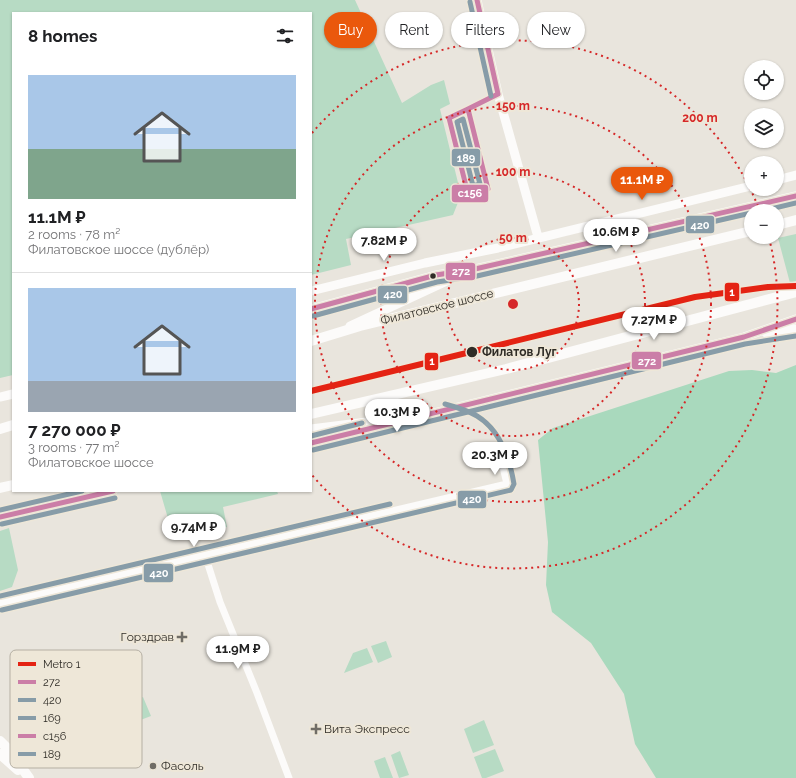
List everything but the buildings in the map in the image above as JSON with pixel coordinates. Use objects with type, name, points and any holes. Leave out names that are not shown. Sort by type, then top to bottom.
[{"type":"main road","points":[[784,223],[796,220]]},
{"type":"main road","name":"Филатовское шоссе","points":[[312,341],[360,326],[744,233]]},
{"type":"main road","points":[[312,414],[506,369],[796,292]]},
{"type":"main road","points":[[0,429],[12,425]]},
{"type":"main road","points":[[0,488],[12,484]]},
{"type":"main road","points":[[0,741],[10,752]]},
{"type":"main road","points":[[0,754],[10,763]]},
{"type":"main road","points":[[16,768],[27,778]]},
{"type":"main road","points":[[21,768],[27,778]]},
{"type":"street","points":[[477,0],[498,94],[538,237]]},
{"type":"street","points":[[784,178],[796,175]]},
{"type":"street","points":[[312,291],[425,263],[498,248],[744,188]]},
{"type":"street","points":[[312,309],[436,275],[474,269],[796,196]]},
{"type":"street","points":[[329,336],[474,269]]},
{"type":"street","points":[[744,337],[796,319]]},
{"type":"street","points":[[312,443],[744,337],[796,329]]},
{"type":"street","points":[[0,397],[12,394]]},
{"type":"street","points":[[312,429],[426,415]]},
{"type":"street","points":[[0,603],[507,484],[502,464]]},
{"type":"street","points":[[0,517],[109,492]]},
{"type":"street","points":[[205,555],[220,602],[258,693],[289,778]]},
{"type":"green space","points":[[0,0],[355,0],[360,12],[324,12],[324,48],[377,48],[402,103],[431,85],[444,80],[450,104],[440,109],[461,195],[453,215],[346,239],[351,265],[312,275],[312,12],[12,12],[12,375],[0,378]]},
{"type":"green space","points":[[796,234],[796,281],[790,283],[780,244],[784,244],[784,237]]},
{"type":"green space","points":[[796,365],[796,778],[656,778],[635,744],[624,694],[591,643],[552,612],[546,585],[548,542],[538,440],[553,428],[729,371],[752,370],[776,373]]},
{"type":"green space","points":[[160,492],[277,492],[278,494],[223,507],[227,527],[177,540],[172,532]]},
{"type":"green space","points":[[9,528],[18,570],[12,587],[0,591],[0,531]]},
{"type":"green space","points":[[386,641],[392,657],[378,663],[371,646]]},
{"type":"green space","points":[[367,648],[373,662],[344,673],[353,653]]},
{"type":"green space","points":[[142,697],[151,716],[142,719]]},
{"type":"green space","points":[[484,720],[494,745],[473,753],[464,729]]},
{"type":"green space","points":[[495,749],[504,771],[486,778],[482,778],[474,757]]},
{"type":"green space","points":[[400,751],[409,775],[399,778],[391,755]]},
{"type":"green space","points":[[385,757],[393,778],[380,778],[374,761]]},
{"type":"metro line","name":"1","points":[[312,391],[695,297],[768,287],[796,286]]},
{"type":"transit line","name":"с156","points":[[477,0],[498,94]]},
{"type":"transit line","name":"189","points":[[470,2],[491,96]]},
{"type":"transit line","name":"с156","points":[[468,109],[498,94]]},
{"type":"transit line","name":"с156","points":[[468,109],[488,189],[468,194],[449,118],[468,109]]},
{"type":"transit line","name":"189","points":[[463,119],[480,184],[473,186],[457,122],[463,119]]},
{"type":"transit line","name":"272","points":[[312,309],[436,275],[475,269],[796,196]]},
{"type":"transit line","name":"420","points":[[784,206],[796,203]]},
{"type":"transit line","name":"420","points":[[313,316],[437,282],[477,276],[744,215]]},
{"type":"transit line","name":"272","points":[[312,443],[744,337],[796,319]]},
{"type":"transit line","name":"420","points":[[313,450],[745,344],[796,336]]},
{"type":"transit line","name":"420","points":[[2,610],[511,490],[514,484],[510,465],[503,446],[492,429],[477,416],[445,404]]},
{"type":"transit line","name":"169","points":[[312,436],[362,423]]},
{"type":"transit line","name":"169","points":[[0,510],[78,492]]},
{"type":"transit line","name":"272","points":[[0,517],[109,492]]},
{"type":"transit line","name":"420","points":[[2,524],[115,498]]},
{"type":"transit line","name":"169","points":[[0,596],[390,504]]},
{"type":"place","name":"Филатов Луг","points":[[472,352]]},
{"type":"place","name":"Горздрав","points":[[182,637]]},
{"type":"place","name":"Вита Экспресс","points":[[316,729]]},
{"type":"place","name":"Фасоль","points":[[153,766]]}]
